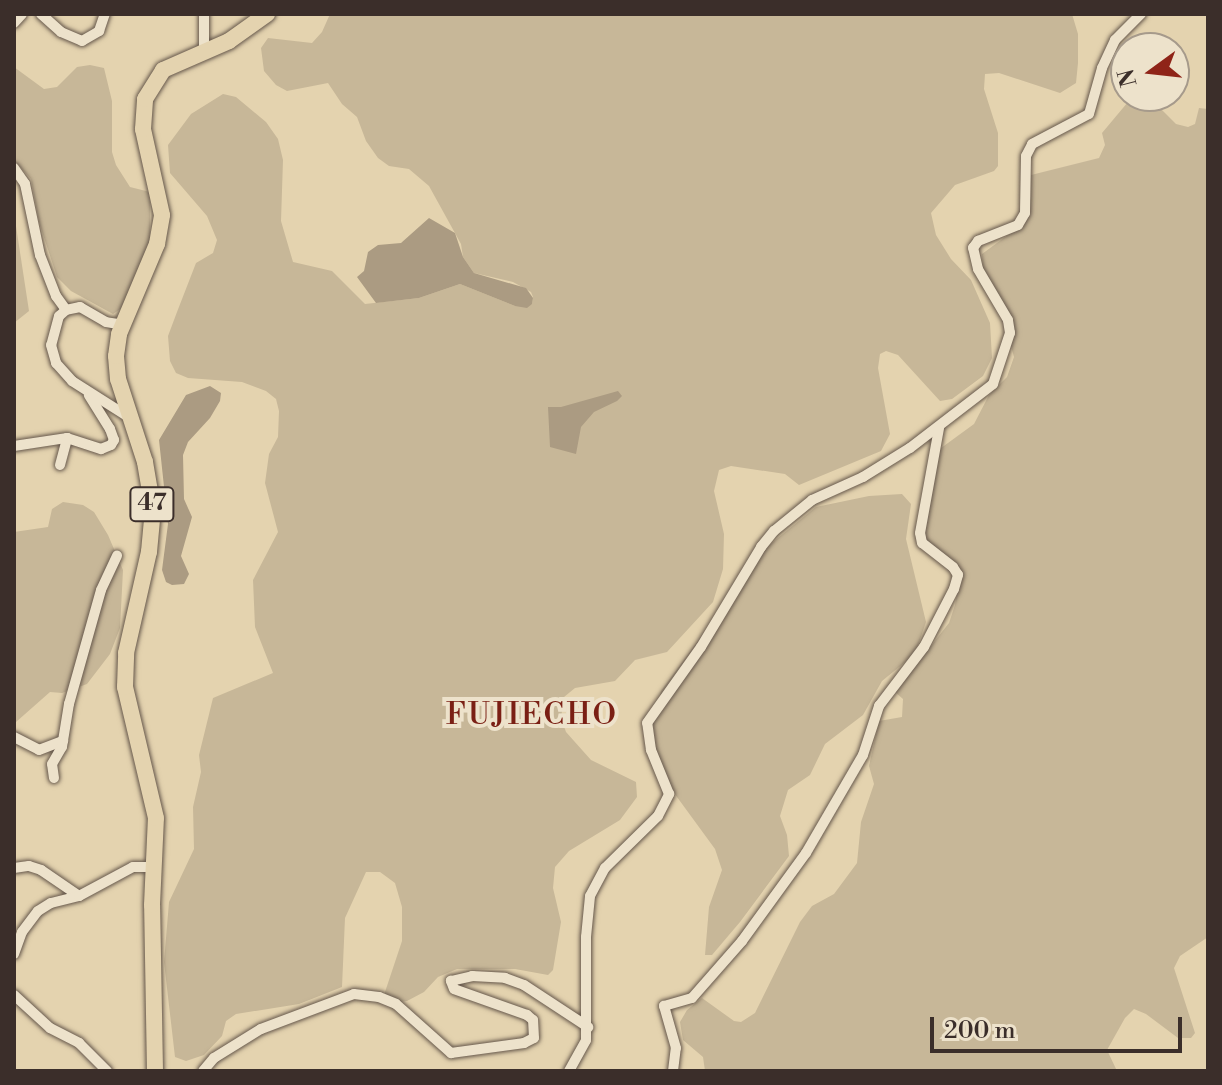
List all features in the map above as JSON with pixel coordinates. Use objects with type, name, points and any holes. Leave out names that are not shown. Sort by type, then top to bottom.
[{"type":"main road","name":"47","points":[[155,1071],[152,905],[156,818],[125,687],[126,653],[149,552],[153,509],[145,462],[118,379],[119,334],[157,244],[162,215],[143,129],[145,99],[163,70],[204,49],[229,41],[267,14]]},
{"type":"street","points":[[14,23],[22,14]]},
{"type":"street","points":[[41,14],[61,32],[82,41],[99,31],[105,14]]},
{"type":"street","points":[[204,14],[204,49]]},
{"type":"street","points":[[569,1071],[586,1040],[588,1027],[586,937],[590,896],[605,868],[658,816],[669,794],[651,750],[647,723],[701,647],[774,531],[812,500],[863,477],[939,428],[993,384],[1009,341],[1008,320],[978,269],[973,248],[978,241],[1018,225],[1023,219],[1026,156],[1039,139],[1089,114],[1102,68],[1115,40],[1141,14]]},
{"type":"street","points":[[14,168],[25,184],[40,255],[56,296],[66,310]]},
{"type":"street","points":[[119,334],[118,324],[106,322],[80,307],[66,310],[55,325],[51,345],[56,363],[88,393],[130,418]]},
{"type":"street","points":[[14,446],[67,438],[101,449],[114,440],[88,393]]},
{"type":"street","points":[[673,1071],[676,1048],[664,1006],[692,998],[742,941],[806,853],[863,755],[879,706],[924,647],[954,589],[958,575],[953,567],[922,543],[920,533],[939,428]]},
{"type":"street","points":[[60,465],[67,438]]},
{"type":"street","points":[[54,778],[52,764],[63,741],[101,590],[117,555]]},
{"type":"street","points":[[14,737],[39,750],[63,741]]},
{"type":"street","points":[[14,868],[29,866],[41,870],[79,896]]},
{"type":"street","points":[[14,954],[22,932],[38,911],[51,903],[79,896],[133,867],[156,867]]},
{"type":"street","points":[[203,1071],[214,1058],[270,1025],[354,994],[379,997],[396,1004],[451,1053],[524,1043],[534,1038],[533,1020],[527,1015],[454,989],[451,981],[472,976],[505,978],[524,985],[588,1027]]},
{"type":"street","points":[[14,995],[50,1028],[79,1043],[107,1071]]},
{"type":"shaded area","points":[[330,14],[1072,14],[1078,34],[1078,63],[1076,83],[1060,93],[999,73],[985,74],[984,89],[998,133],[998,166],[994,171],[955,185],[931,213],[936,235],[951,259],[971,280],[990,323],[992,358],[983,376],[952,399],[940,401],[898,355],[886,351],[880,354],[878,368],[890,434],[881,451],[799,485],[785,474],[731,466],[719,470],[714,491],[724,534],[723,569],[713,602],[667,652],[635,660],[615,681],[575,688],[564,697],[561,718],[566,732],[591,760],[636,782],[637,797],[620,820],[569,851],[555,867],[553,888],[561,922],[553,970],[548,975],[515,969],[457,969],[438,977],[424,992],[407,1001],[387,1004],[385,992],[402,941],[402,907],[395,883],[380,872],[366,872],[345,918],[342,987],[299,1004],[236,1014],[226,1021],[222,1036],[204,1055],[186,1061],[175,1057],[164,962],[169,902],[194,849],[193,807],[201,772],[199,755],[213,698],[273,673],[255,627],[253,580],[278,532],[265,483],[269,454],[278,437],[279,411],[276,399],[266,391],[242,382],[188,378],[176,373],[170,361],[168,336],[196,263],[213,253],[217,240],[207,216],[170,173],[168,145],[191,114],[223,94],[236,97],[266,122],[278,139],[283,160],[281,221],[293,262],[332,271],[365,304],[419,298],[460,284],[515,306],[532,304],[533,297],[531,292],[513,282],[474,273],[463,257],[461,244],[429,186],[409,169],[389,166],[378,158],[366,141],[357,117],[342,104],[328,83],[287,91],[276,85],[264,71],[261,48],[268,38],[312,43],[322,32]]},
{"type":"shaded area","points":[[90,65],[104,68],[112,101],[112,152],[116,165],[130,187],[150,192],[150,245],[129,303],[113,314],[71,291],[57,277],[39,222],[31,179],[14,160],[14,67],[44,89],[57,87],[77,67]]},
{"type":"shaded area","points":[[1199,108],[1208,109],[1208,937],[1180,956],[1174,968],[1195,1033],[1191,1038],[1178,1038],[1146,1014],[1134,1009],[1125,1018],[1107,1050],[1117,1071],[705,1071],[703,1057],[683,1040],[680,1022],[687,1010],[702,998],[734,1021],[741,1022],[755,1013],[800,922],[812,906],[834,894],[857,863],[861,822],[874,784],[869,766],[879,721],[902,717],[903,699],[895,692],[949,623],[959,580],[932,552],[924,534],[937,451],[974,424],[989,395],[1007,377],[1014,357],[1002,314],[983,273],[982,254],[1024,223],[1031,197],[1031,175],[1099,158],[1105,145],[1102,133],[1120,112],[1164,112],[1176,124],[1188,127],[1195,124]]},
{"type":"shaded area","points":[[14,213],[29,311],[14,323]]},
{"type":"shaded area","points":[[429,218],[455,233],[463,257],[474,273],[526,288],[533,298],[532,304],[527,308],[515,306],[460,284],[419,298],[376,303],[357,277],[364,271],[368,252],[378,245],[401,243]]},
{"type":"shaded area","points":[[210,386],[221,393],[220,401],[210,418],[188,442],[183,455],[184,499],[192,517],[181,556],[189,574],[184,584],[172,585],[166,582],[162,570],[168,524],[159,440],[186,395]]},
{"type":"shaded area","points":[[618,391],[622,396],[617,401],[594,412],[581,427],[576,454],[550,447],[548,407],[561,407]]},
{"type":"shaded area","points":[[902,494],[911,504],[906,539],[926,622],[915,654],[882,681],[863,715],[825,744],[810,775],[788,790],[780,816],[787,835],[789,856],[712,955],[705,955],[709,907],[722,870],[715,849],[658,771],[653,723],[661,691],[767,547],[816,507],[869,496]]},
{"type":"shaded area","points":[[63,502],[83,505],[94,512],[108,535],[123,570],[120,628],[110,654],[87,684],[62,693],[50,692],[16,722],[14,532],[48,527],[52,509]]},
{"type":"district","name":"FUJIECHO","points":[[532,715]]}]
